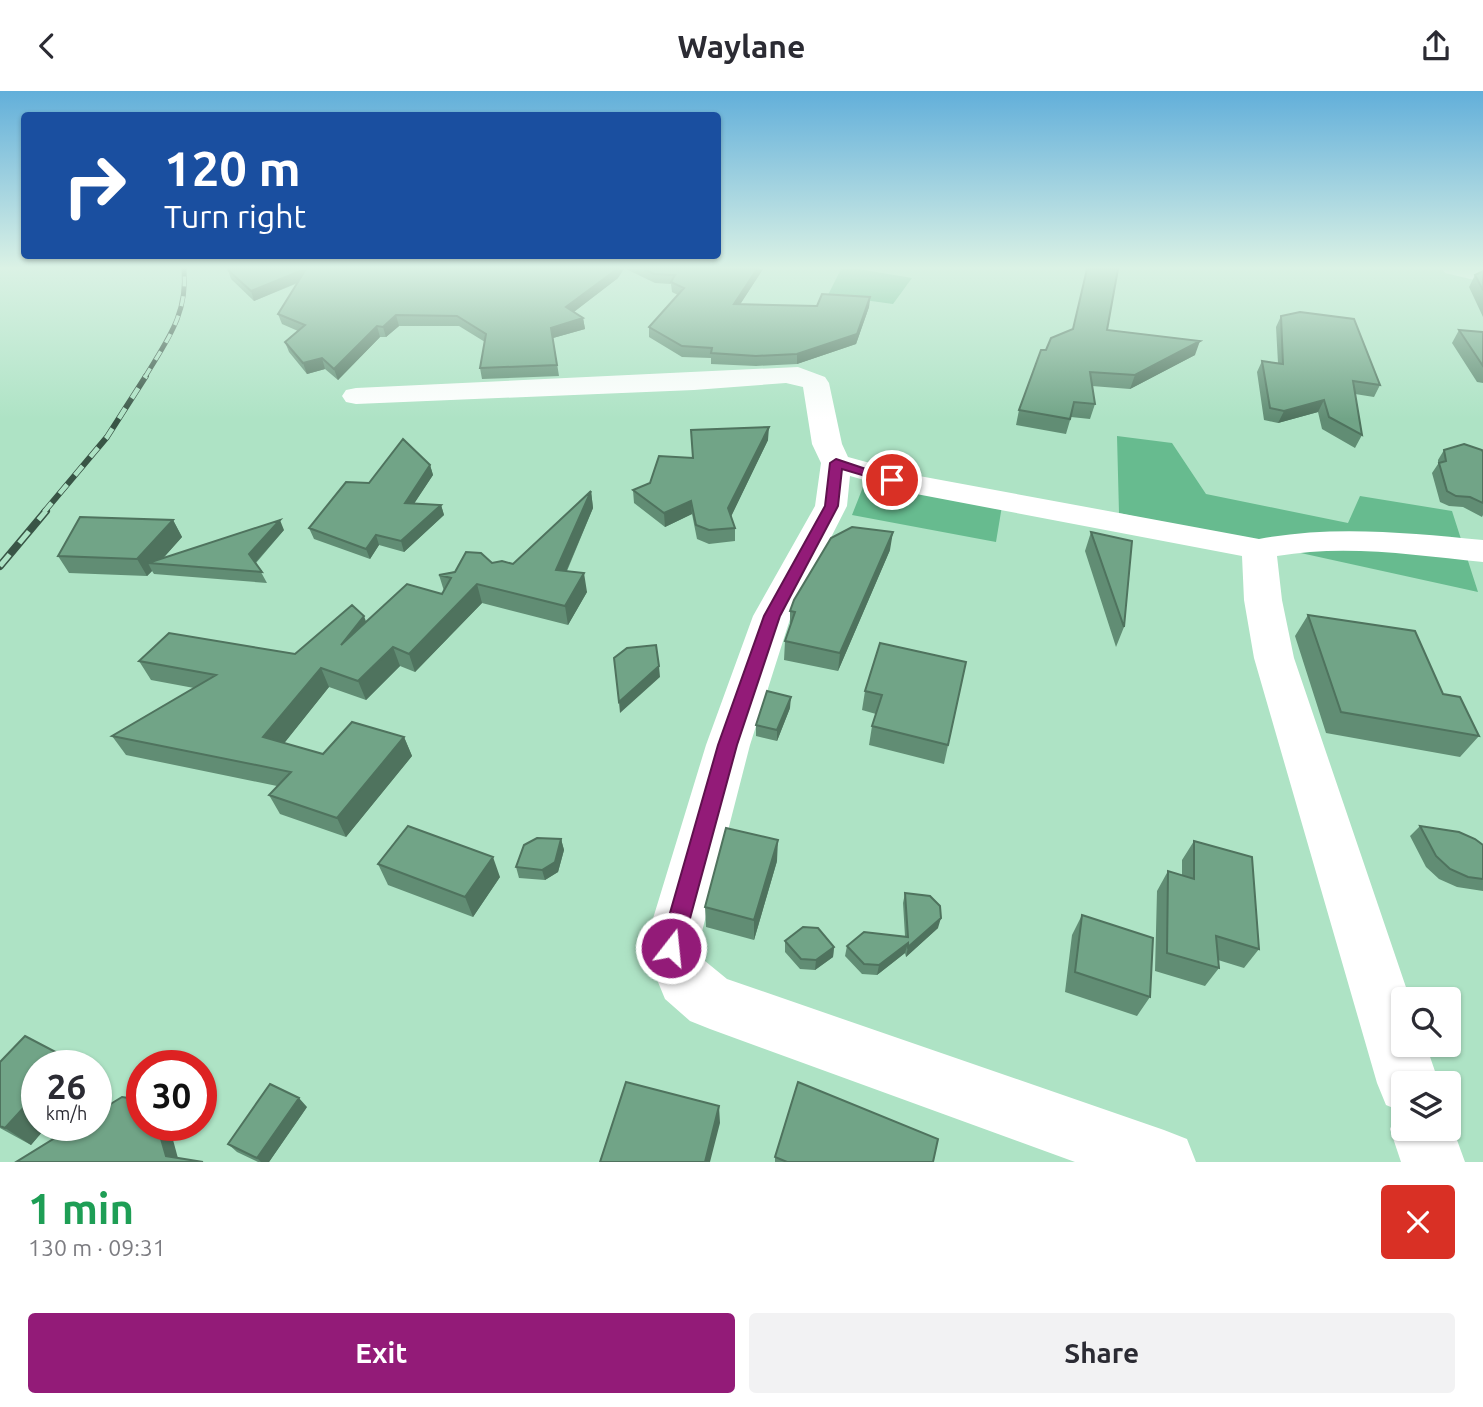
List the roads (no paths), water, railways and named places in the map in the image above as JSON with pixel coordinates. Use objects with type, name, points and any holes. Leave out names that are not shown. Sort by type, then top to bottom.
[{"type":"street","points":[[356,396],[798,375],[816,383],[827,444],[836,463],[831,506],[772,616],[727,745],[671,948],[685,980],[710,1001],[1164,1162]]},
{"type":"street","points":[[836,463],[911,484],[1259,549],[1289,542],[1349,538],[1483,551]]},
{"type":"street","points":[[1259,549],[1263,600],[1274,658],[1404,1071]]},
{"type":"street","points":[[1426,1141],[1433,1162]]},
{"type":"railway","points":[[145,377],[177,319]]},
{"type":"railway","points":[[44,512],[107,437],[146,376]]},
{"type":"railway","points":[[0,566],[46,511]]}]
